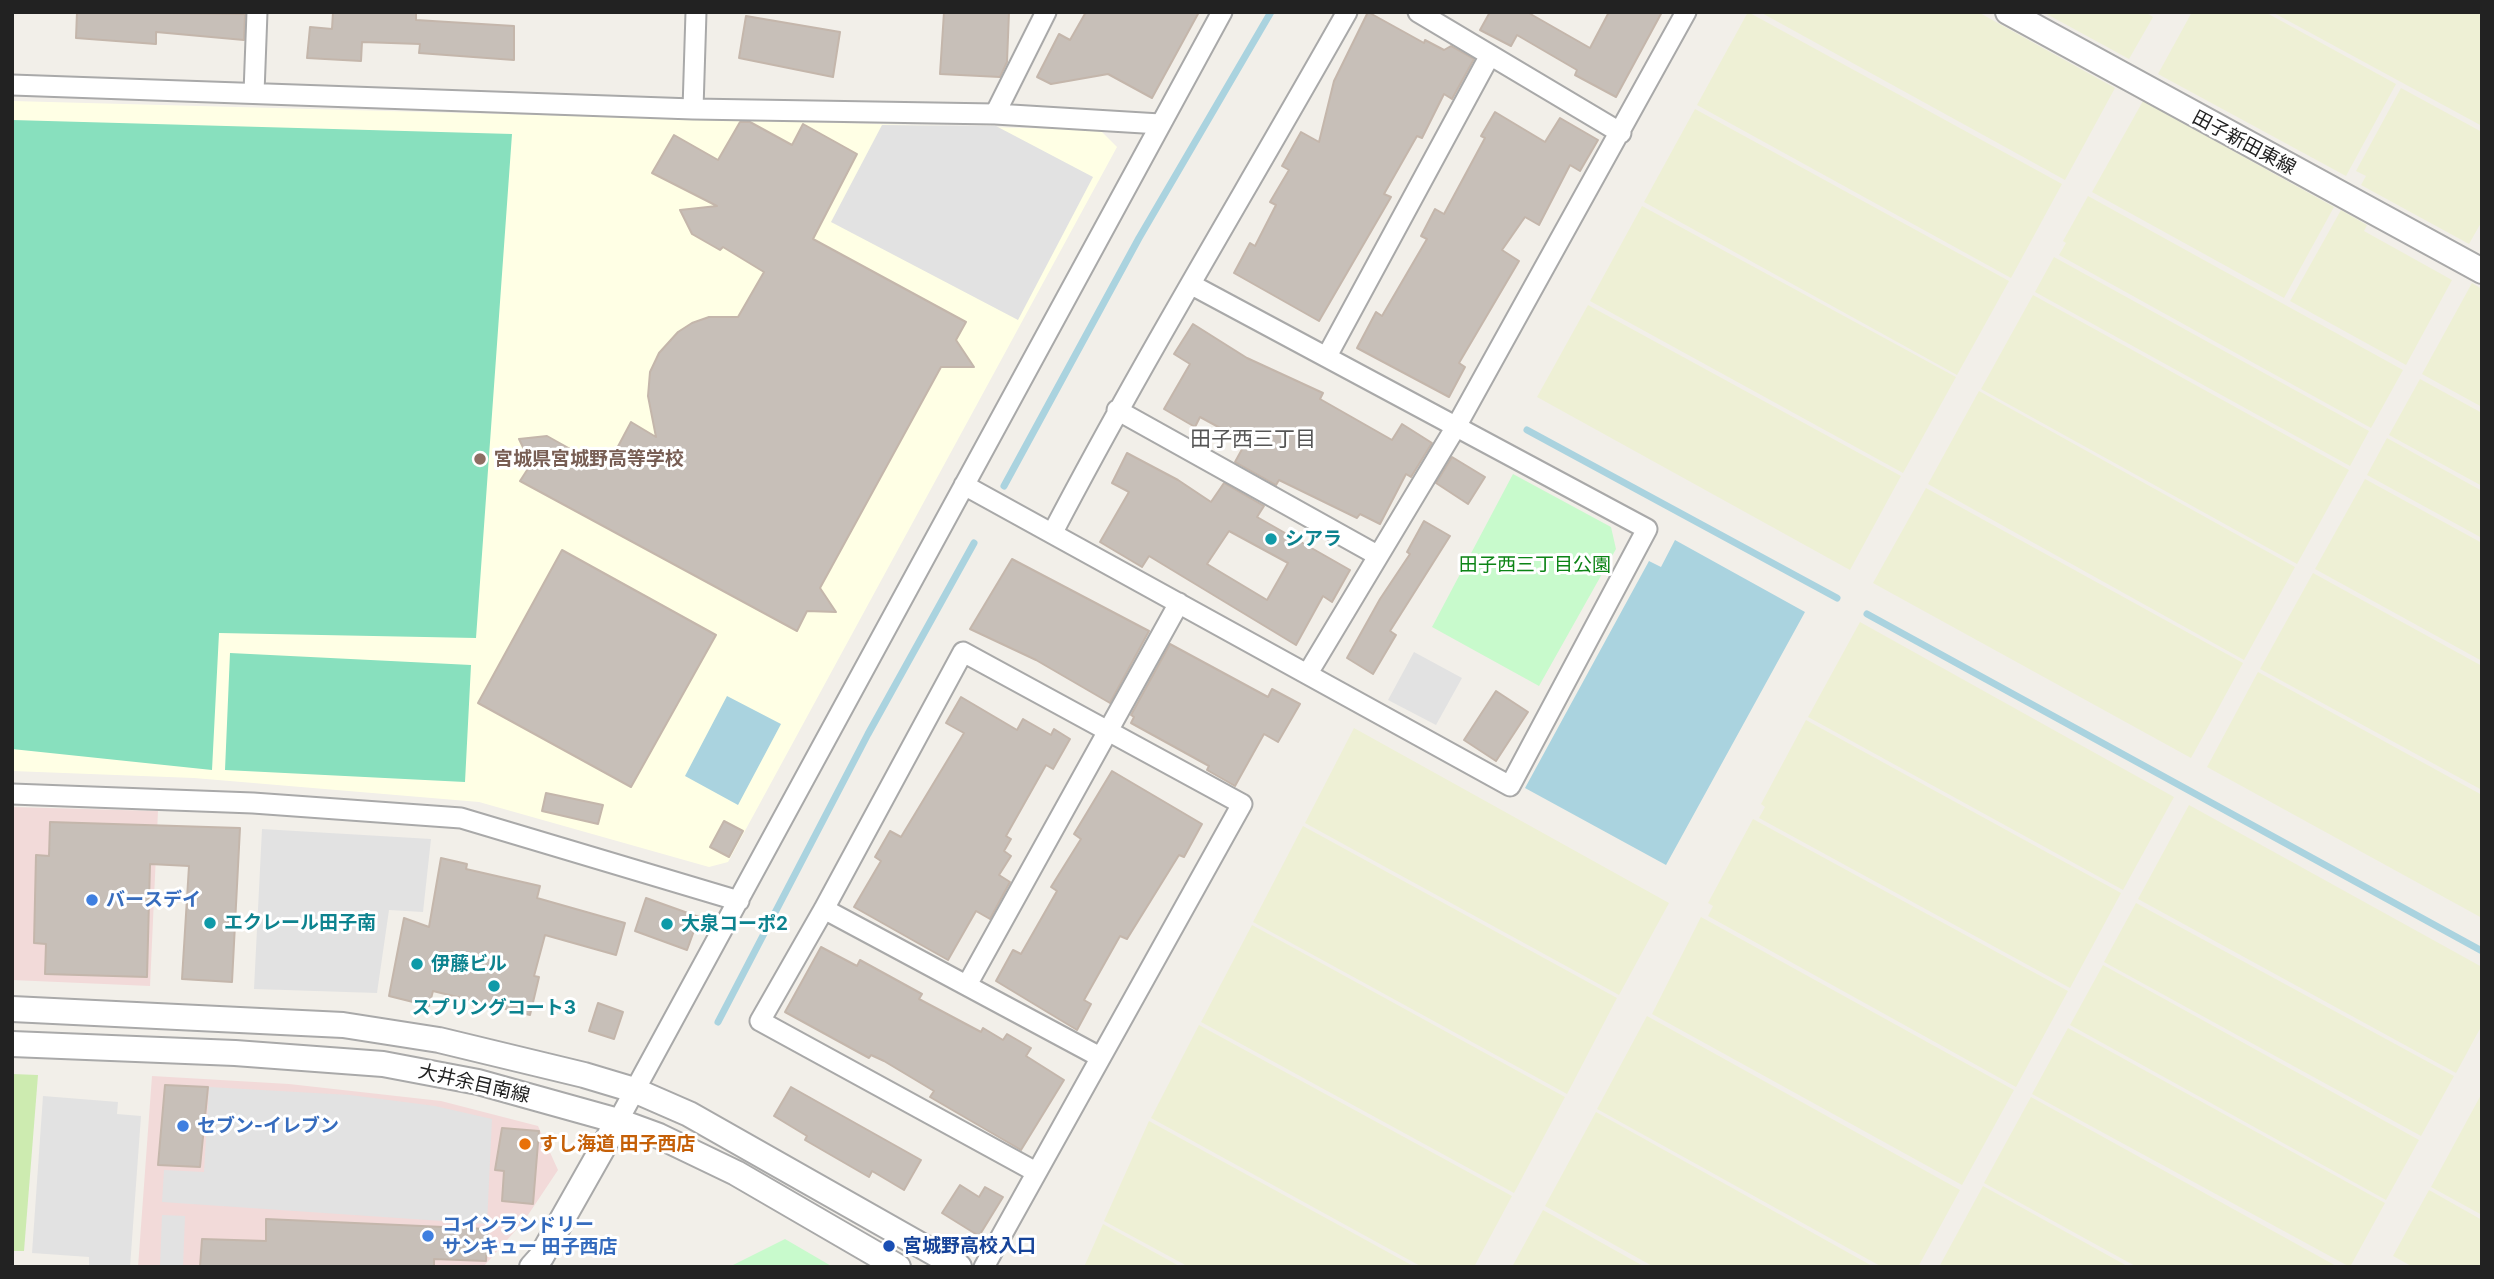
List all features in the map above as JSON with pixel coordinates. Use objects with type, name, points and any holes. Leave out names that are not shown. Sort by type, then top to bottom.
[{"type":"street","points":[[254,93],[257,12]]},
{"type":"street","points":[[692,109],[696,12]]},
{"type":"street","points":[[995,114],[1046,12]]},
{"type":"street","points":[[532,1267],[541,1257],[618,1121],[739,901],[1222,12]]},
{"type":"street","points":[[1052,532],[1117,410],[1192,285],[1347,12]]},
{"type":"street","points":[[1418,12],[1489,57],[1621,133]]},
{"type":"street","points":[[1308,673],[1457,425],[1686,12]]},
{"type":"street","name":"田子新田東線","points":[[2008,12],[2482,271]]},
{"type":"street","points":[[1327,356],[1489,57]]},
{"type":"street","points":[[12,85],[692,109],[995,114],[1160,124]]},
{"type":"street","points":[[964,485],[1510,786],[1647,529],[1192,285]]},
{"type":"street","points":[[1117,410],[1377,555]]},
{"type":"street","points":[[967,985],[1179,603]]},
{"type":"street","points":[[984,1267],[1242,804],[963,652],[760,1021],[1036,1172]]},
{"type":"street","points":[[12,793],[253,803],[461,818],[701,887],[739,901]]},
{"type":"street","points":[[824,909],[1100,1057]]},
{"type":"street","points":[[12,1009],[343,1025],[439,1040],[634,1090],[689,1114],[959,1267]]},
{"type":"street","name":"大井余目南線","points":[[12,1044],[235,1052],[383,1063],[478,1082],[618,1121],[659,1136],[736,1173],[898,1267]]},
{"type":"shaded area","points":[[1748,12],[2062,184],[2011,278],[1697,105]]},
{"type":"shaded area","points":[[1760,12],[1978,12],[2115,88],[2065,180]]},
{"type":"shaded area","points":[[2043,12],[2145,12],[2153,17],[2129,59]]},
{"type":"shaded area","points":[[2192,12],[2265,12],[2396,84],[2346,176],[2158,74]]},
{"type":"shaded area","points":[[2272,12],[2482,12],[2482,126]]},
{"type":"shaded area","points":[[2401,88],[2482,132],[2482,221],[2469,244],[2361,185],[2366,176],[2356,171]]},
{"type":"shaded area","name":"宮城県宮城野高等学校","points":[[12,101],[1100,130],[1117,147],[728,862],[709,867],[479,802],[194,778],[12,771]]},
{"type":"shaded area","points":[[2143,101],[2334,207],[2284,298],[2092,192]]},
{"type":"shaded area","points":[[1695,109],[2009,281],[1957,375],[1644,202]]},
{"type":"shaded area","points":[[882,125],[996,126],[1093,177],[1018,320],[831,222]]},
{"type":"shaded area","points":[[2088,196],[2403,370],[2371,428],[2059,255],[2066,243],[2063,241]]},
{"type":"shaded area","points":[[1642,206],[1956,377],[1903,473],[1590,301]]},
{"type":"shaded area","points":[[2341,210],[2367,225],[2364,231],[2452,280],[2406,365],[2290,301]]},
{"type":"shaded area","points":[[2054,257],[2369,431],[2350,466],[2035,292]]},
{"type":"shaded area","points":[[2472,283],[2482,289],[2482,407],[2422,374]]},
{"type":"shaded area","points":[[2033,295],[2349,470],[2297,564],[1981,389]]},
{"type":"shaded area","points":[[1588,305],[1901,476],[1850,570],[1537,397]]},
{"type":"shaded area","points":[[2420,379],[2482,413],[2482,486],[2389,435]]},
{"type":"shaded area","points":[[1979,391],[2295,567],[2244,660],[1928,484]]},
{"type":"shaded area","points":[[2387,438],[2482,491],[2482,538],[2367,475]]},
{"type":"shaded area","points":[[2365,479],[2482,543],[2482,661],[2315,569]]},
{"type":"shaded area","points":[[1926,488],[2243,663],[2191,758],[1873,583]]},
{"type":"shaded area","points":[[2313,573],[2482,666],[2482,790],[2260,669]]},
{"type":"shaded area","points":[[1860,622],[2174,797],[2123,890],[1808,717]]},
{"type":"shaded area","points":[[1414,652],[1462,678],[1436,725],[1388,700]]},
{"type":"shaded area","points":[[2258,672],[2482,795],[2482,918],[2207,767]]},
{"type":"shaded area","points":[[1806,720],[2121,893],[2070,988],[1759,818],[1765,807],[1761,804]]},
{"type":"shaded area","points":[[1354,728],[1669,903],[1619,995],[1305,823]]},
{"type":"shaded area","points":[[2189,805],[2482,967],[2482,1025],[2456,1073],[2138,899]]},
{"type":"shaded area","name":"バースデイ","points":[[12,807],[158,811],[150,986],[12,980]]},
{"type":"shaded area","points":[[1753,819],[2068,991],[2016,1087],[1708,916],[1713,906],[1708,903]]},
{"type":"shaded area","points":[[1303,826],[1617,998],[1567,1094],[1253,922]]},
{"type":"shaded area","points":[[262,829],[431,839],[423,912],[389,910],[377,993],[254,989]]},
{"type":"shaded area","points":[[2136,903],[2454,1076],[2421,1136],[2104,962]]},
{"type":"shaded area","points":[[1701,917],[2014,1090],[1962,1185],[1652,1014]]},
{"type":"shaded area","points":[[1252,925],[1565,1097],[1514,1193],[1201,1022]]},
{"type":"shaded area","points":[[2103,965],[2419,1140],[2386,1200],[2070,1025]]},
{"type":"shaded area","points":[[1647,1016],[1960,1190],[1918,1267],[1882,1267],[1597,1109]]},
{"type":"shaded area","points":[[1199,1025],[1512,1196],[1474,1267],[1422,1267],[1151,1118]]},
{"type":"shaded area","points":[[2068,1028],[2385,1203],[2350,1267],[2032,1094]]},
{"type":"shaded area","points":[[152,1076],[289,1084],[441,1101],[538,1126],[558,1170],[524,1221],[483,1267],[138,1267]]},
{"type":"shaded area","points":[[209,1087],[350,1095],[435,1106],[492,1119],[487,1224],[162,1202],[164,1170],[204,1172]]},
{"type":"shaded area","points":[[2482,1093],[2482,1215],[2431,1187]]},
{"type":"shaded area","points":[[43,1096],[118,1102],[117,1114],[141,1116],[130,1267],[89,1267],[89,1257],[32,1253]]},
{"type":"shaded area","points":[[2031,1097],[2338,1267],[2137,1267],[1984,1183]]},
{"type":"shaded area","points":[[1596,1112],[1874,1267],[1654,1267],[1545,1206]]},
{"type":"shaded area","points":[[1149,1121],[1415,1267],[1189,1267],[1104,1221]]},
{"type":"shaded area","points":[[1983,1186],[2129,1267],[1939,1267]]},
{"type":"shaded area","points":[[2429,1190],[2482,1220],[2482,1267],[2413,1267],[2393,1256]]},
{"type":"shaded area","points":[[1543,1210],[1645,1267],[1512,1267]]},
{"type":"shaded area","points":[[162,1215],[185,1216],[183,1267],[160,1267]]},
{"type":"shaded area","points":[[1103,1224],[1181,1267],[1084,1267]]},
{"type":"green space","points":[[12,120],[512,134],[476,638],[219,633],[212,770],[12,749]]},
{"type":"green space","name":"田子西三丁目公園","points":[[1513,474],[1611,527],[1616,549],[1539,686],[1432,627]]},
{"type":"green space","points":[[230,653],[471,665],[465,782],[225,770]]},
{"type":"green space","points":[[12,1074],[38,1075],[24,1251],[12,1251]]},
{"type":"green space","points":[[785,1239],[833,1267],[729,1267]]},
{"type":"water","points":[[1675,540],[1805,612],[1666,865],[1525,788],[1649,561],[1661,567]]},
{"type":"water","points":[[727,696],[781,724],[738,805],[685,776]]},
{"type":"building","points":[[77,12],[245,14],[244,40],[156,32],[156,44],[76,38]]},
{"type":"building","points":[[333,12],[416,12],[416,20],[514,26],[514,60],[419,53],[420,44],[362,42],[361,61],[307,58],[310,27],[332,29]]},
{"type":"building","points":[[944,12],[1009,12],[1007,62],[1000,77],[940,74]]},
{"type":"building","points":[[1086,12],[1199,12],[1152,98],[1108,74],[1051,84],[1037,77],[1059,34],[1070,40]]},
{"type":"building","points":[[1368,12],[1424,43],[1425,40],[1444,50],[1451,46],[1474,59],[1452,99],[1444,94],[1422,138],[1417,136],[1384,194],[1391,197],[1319,321],[1234,273],[1250,243],[1255,246],[1276,205],[1270,202],[1289,170],[1282,166],[1301,132],[1319,142],[1334,81]]},
{"type":"building","points":[[1490,12],[1527,12],[1590,48],[1609,12],[1662,12],[1616,97],[1575,75],[1577,70],[1517,35],[1511,46],[1480,30]]},
{"type":"building","points":[[746,16],[840,32],[833,77],[739,58]]},
{"type":"building","points":[[1495,112],[1545,142],[1560,118],[1598,140],[1580,171],[1570,165],[1539,225],[1525,217],[1502,250],[1519,261],[1459,363],[1465,367],[1449,397],[1357,348],[1376,312],[1382,316],[1427,239],[1421,236],[1435,209],[1444,214],[1485,138],[1481,136]]},
{"type":"building","points":[[740,122],[750,122],[792,145],[803,124],[857,154],[813,239],[966,322],[956,340],[974,367],[941,367],[820,588],[836,612],[807,611],[797,631],[520,481],[531,464],[519,439],[547,436],[606,469],[631,422],[656,437],[648,396],[650,372],[659,353],[678,332],[692,323],[709,317],[738,317],[764,272],[723,247],[720,250],[692,234],[680,210],[717,206],[652,173],[674,135],[718,160]]},
{"type":"building","points":[[1193,324],[1247,358],[1323,393],[1320,399],[1392,440],[1402,424],[1432,443],[1411,477],[1406,474],[1380,524],[1360,514],[1357,518],[1279,480],[1276,485],[1235,462],[1246,442],[1200,417],[1195,427],[1164,409],[1190,364],[1174,354]]},
{"type":"building","points":[[1127,453],[1178,480],[1211,502],[1224,483],[1264,506],[1257,517],[1350,570],[1332,602],[1323,596],[1296,645],[1149,556],[1142,567],[1100,542],[1129,492],[1112,483]],"holes":[[[1229,531],[1288,563],[1267,600],[1207,564]]]},
{"type":"building","points":[[1452,457],[1485,477],[1468,504],[1436,483]]},
{"type":"building","points":[[1424,521],[1450,536],[1390,631],[1396,635],[1373,674],[1347,658],[1380,599],[1410,554],[1407,552]]},
{"type":"building","points":[[562,550],[716,635],[631,787],[478,703]]},
{"type":"building","points":[[1012,559],[1149,631],[1110,703],[1036,660],[970,629]]},
{"type":"building","points":[[1170,644],[1268,697],[1272,689],[1300,704],[1278,742],[1264,734],[1235,786],[1207,770],[1209,766],[1131,723],[1134,717],[1131,715]]},
{"type":"building","points":[[1496,691],[1528,712],[1496,761],[1464,740]]},
{"type":"building","points":[[961,697],[1017,730],[1023,719],[1051,735],[1054,729],[1070,739],[1053,769],[1046,765],[1006,836],[1011,839],[1004,851],[1011,856],[999,875],[1010,882],[990,919],[976,911],[948,960],[854,907],[881,861],[875,857],[890,831],[901,837],[964,733],[946,723]]},
{"type":"building","points":[[1112,771],[1202,824],[1184,857],[1179,855],[1127,939],[1120,936],[1084,1000],[1091,1004],[1077,1030],[996,981],[1013,950],[1021,954],[1057,891],[1051,887],[1081,839],[1074,834]]},
{"type":"building","points":[[546,793],[603,805],[598,824],[542,811]]},
{"type":"building","points":[[724,821],[743,831],[729,857],[710,847]]},
{"type":"building","name":"バースデイ","points":[[50,822],[240,828],[232,982],[182,979],[189,866],[150,864],[147,977],[45,974],[46,944],[34,943],[36,855],[49,856]]},
{"type":"building","points":[[441,858],[467,864],[466,869],[540,886],[537,898],[625,923],[616,955],[545,935],[534,976],[539,977],[530,1015],[433,991],[429,1006],[389,996],[404,918],[429,927]]},
{"type":"building","name":"大泉コーポ2","points":[[646,898],[699,917],[687,950],[635,931]]},
{"type":"building","points":[[821,947],[857,966],[860,960],[922,994],[919,999],[981,1032],[983,1028],[1003,1040],[1007,1034],[1031,1048],[1026,1056],[1064,1080],[1021,1150],[930,1097],[934,1091],[884,1061],[871,1055],[869,1058],[785,1012]]},
{"type":"building","points":[[598,1003],[623,1012],[614,1039],[589,1031]]},
{"type":"building","name":"セブン-イレブン","points":[[165,1085],[208,1087],[200,1167],[158,1165]]},
{"type":"building","points":[[791,1087],[921,1160],[904,1190],[872,1171],[869,1177],[805,1140],[807,1136],[774,1116]]},
{"type":"building","points":[[502,1128],[539,1131],[533,1204],[502,1201],[504,1171],[495,1170]]},
{"type":"building","points":[[960,1185],[979,1197],[985,1187],[1003,1197],[979,1236],[942,1213]]},
{"type":"building","points":[[266,1219],[488,1229],[486,1261],[434,1259],[434,1267],[200,1267],[202,1239],[266,1241]]},
{"type":"waterway","points":[[1004,486],[1139,238],[1271,12]]},
{"type":"waterway","points":[[1527,430],[1837,598]]},
{"type":"waterway","points":[[718,1022],[868,734],[974,543]]},
{"type":"waterway","points":[[1867,614],[2482,951]]},
{"type":"place","name":"宮城県宮城野高等学校","points":[[480,459]]},
{"type":"place","name":"シアラ","points":[[1271,539]]},
{"type":"place","name":"バースデイ","points":[[92,900]]},
{"type":"place","name":"エクレール田子南","points":[[210,923]]},
{"type":"place","name":"大泉コーポ2","points":[[667,924]]},
{"type":"place","name":"伊藤ビル","points":[[417,964]]},
{"type":"place","name":"スプリングコート3","points":[[494,986]]},
{"type":"place","name":"セブン-イレブン","points":[[183,1126]]},
{"type":"place","name":"すし海道 田子西店","points":[[525,1144]]},
{"type":"place","name":"コインランドリー サンキュー 田子西店","points":[[428,1236]]},
{"type":"place","name":"宮城野高校入口","points":[[889,1246]]},
{"type":"district","name":"田子西三丁目","points":[[1253,440]]}]
